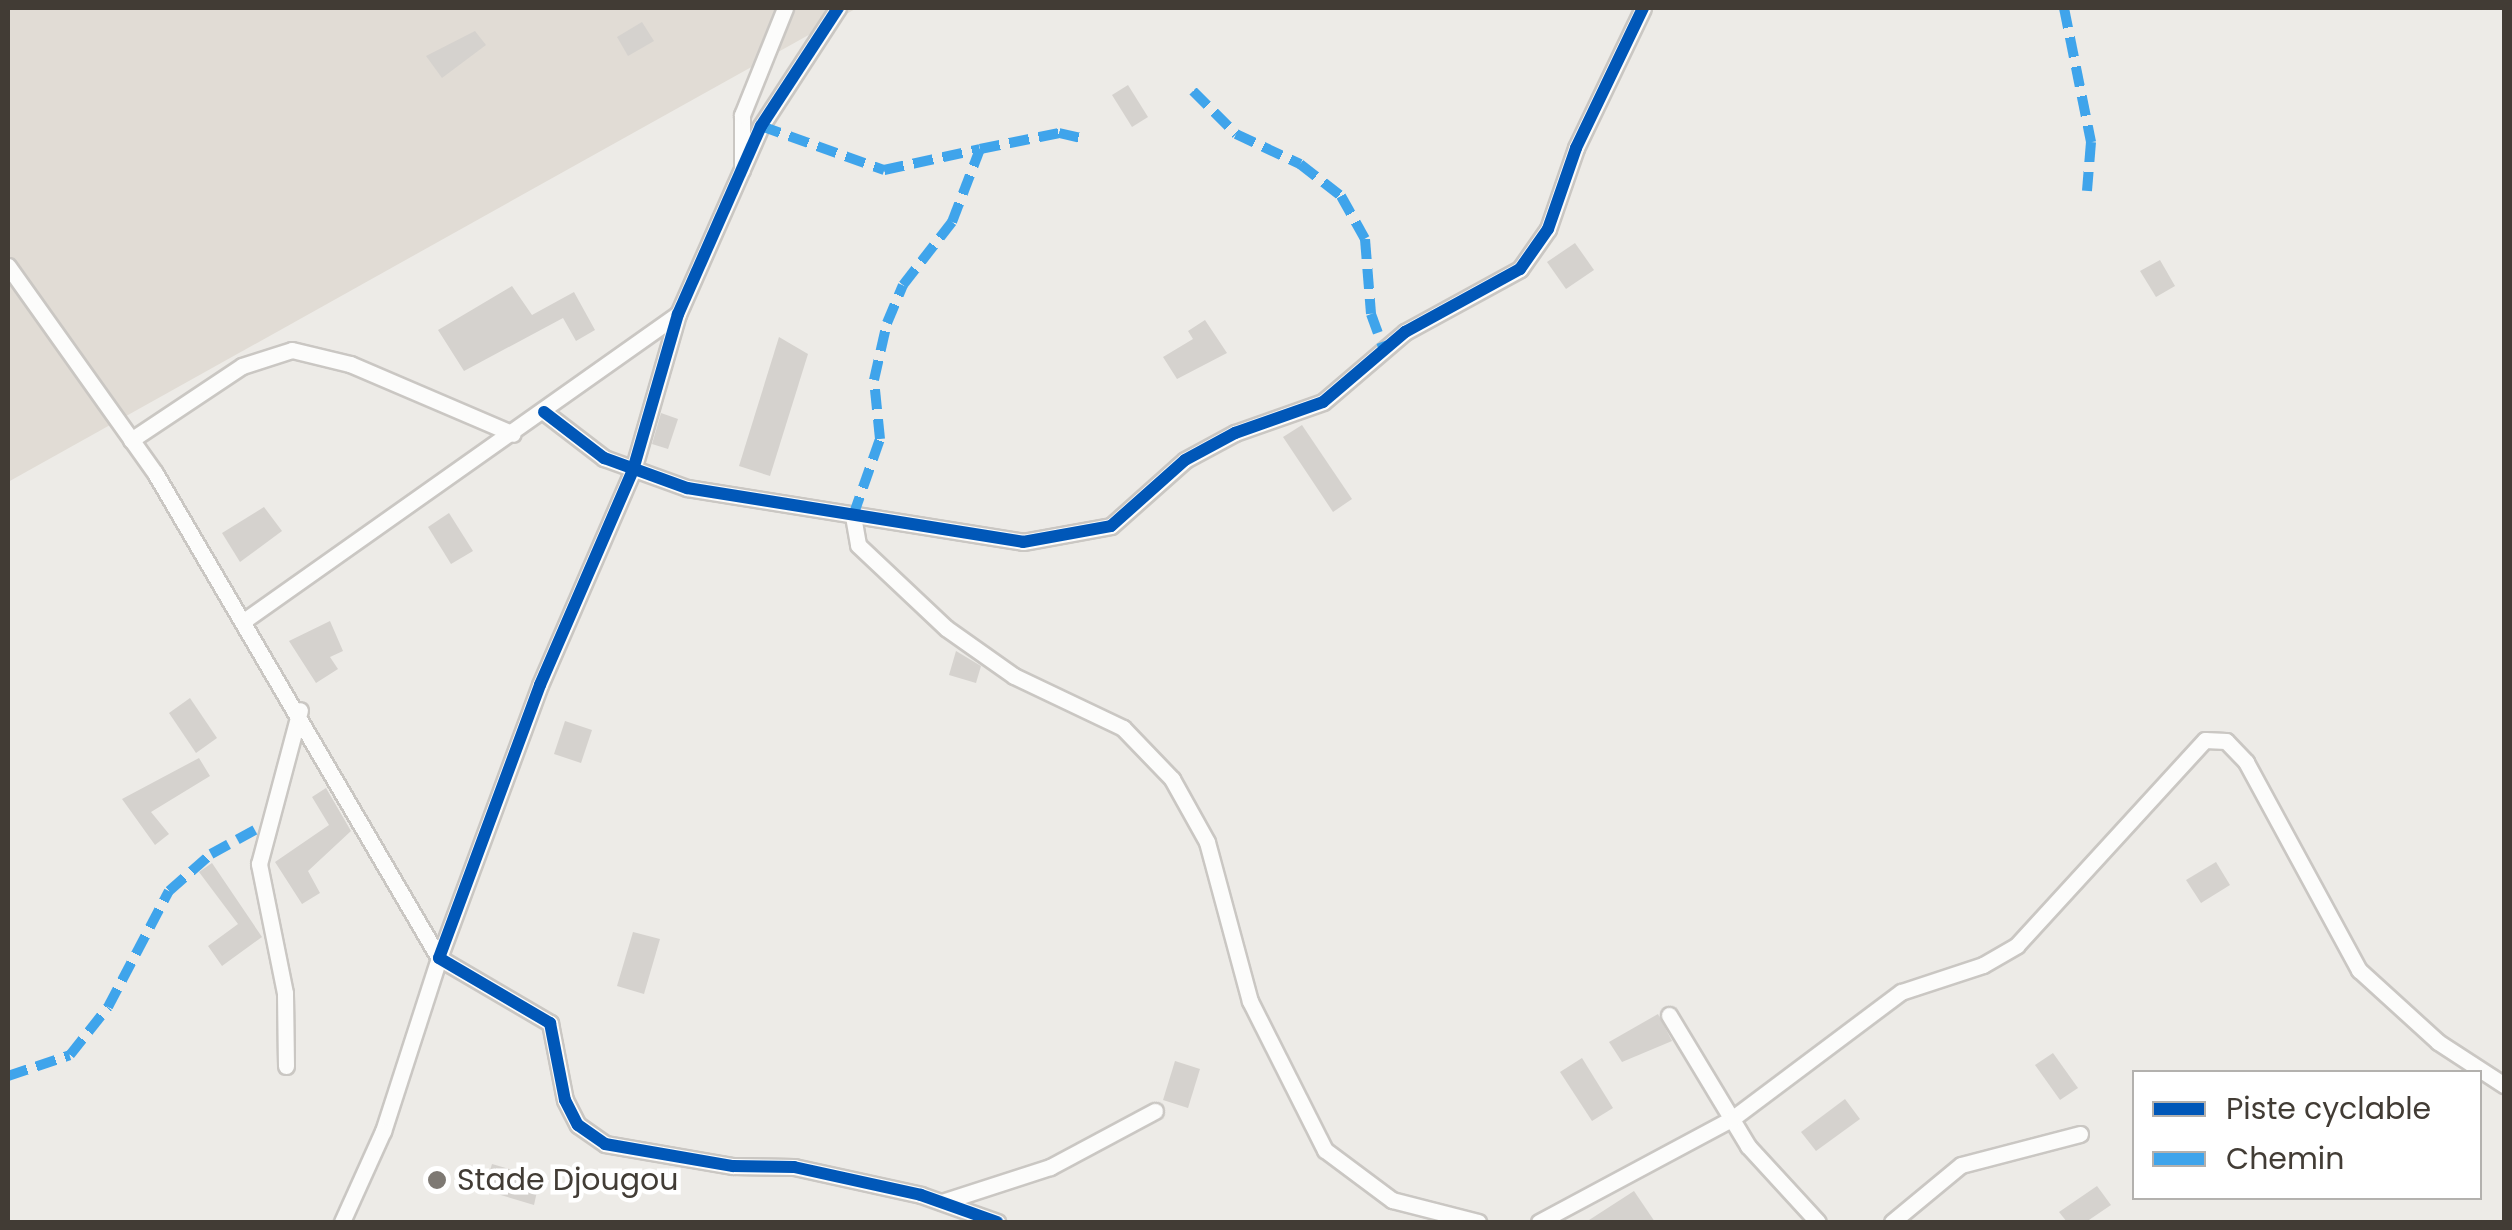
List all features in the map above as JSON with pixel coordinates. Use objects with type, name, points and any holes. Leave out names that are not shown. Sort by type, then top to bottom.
[{"type":"street","points":[[742,170],[742,115],[786,8]]},
{"type":"street","points":[[342,1222],[383,1132],[439,958],[540,685],[633,470],[678,314],[742,170],[791,75],[838,8]]},
{"type":"street","points":[[544,412],[633,470],[688,488],[1024,542],[1072,538],[1111,526],[1185,460],[1235,433],[1323,402],[1405,332],[1520,269],[1548,229],[1576,148],[1643,8]]},
{"type":"street","points":[[9,273],[131,440],[244,620],[300,710],[439,958],[550,1023],[565,1100],[578,1125],[605,1144],[733,1166],[794,1167],[942,1202],[997,1222]]},
{"type":"street","points":[[244,620],[405,500],[513,434],[678,314]]},
{"type":"street","points":[[131,440],[242,366],[292,350],[350,364],[513,434]]},
{"type":"street","points":[[853,516],[858,545],[946,628],[1014,676],[1123,728],[1172,779],[1207,842],[1250,1001],[1325,1150],[1392,1200],[1478,1222]]},
{"type":"street","points":[[286,1066],[282,974],[258,864],[300,710]]},
{"type":"street","points":[[1540,1222],[1733,1118],[1900,992],[1983,965],[2017,945],[2205,740],[2226,741],[2246,762],[2359,970],[2438,1042],[2480,1070]]},
{"type":"street","points":[[1669,1014],[1748,1146],[1818,1222]]},
{"type":"street","points":[[2482,1071],[2504,1086]]},
{"type":"street","points":[[942,1202],[1050,1167],[1155,1111]]},
{"type":"street","points":[[1892,1222],[1961,1165],[2080,1134]]},
{"type":"shaded area","points":[[8,8],[857,8],[8,482]]},
{"type":"building","points":[[642,22],[654,41],[628,56],[617,37]]},
{"type":"building","points":[[475,31],[486,45],[442,78],[426,56]]},
{"type":"building","points":[[1128,85],[1148,117],[1132,127],[1112,95]]},
{"type":"building","points":[[1575,243],[1594,270],[1566,289],[1547,262]]},
{"type":"building","points":[[2160,260],[2175,286],[2156,297],[2140,271]]},
{"type":"building","points":[[512,286],[532,315],[574,292],[595,330],[576,341],[563,318],[464,371],[438,330]]},
{"type":"building","points":[[1205,320],[1227,353],[1177,379],[1163,357],[1193,339],[1188,331]]},
{"type":"building","points":[[779,337],[808,354],[770,476],[739,466]]},
{"type":"building","points":[[661,413],[678,419],[668,449],[652,444]]},
{"type":"building","points":[[1302,425],[1352,499],[1333,512],[1283,437]]},
{"type":"building","points":[[264,507],[282,531],[240,562],[222,533]]},
{"type":"building","points":[[449,513],[473,551],[451,564],[428,527]]},
{"type":"building","points":[[330,621],[343,651],[330,657],[338,669],[316,683],[289,641]]},
{"type":"building","points":[[956,651],[981,666],[976,683],[949,675]]},
{"type":"building","points":[[190,698],[217,738],[196,753],[169,713]]},
{"type":"building","points":[[565,721],[592,730],[581,763],[554,754]]},
{"type":"building","points":[[199,758],[210,776],[151,812],[169,834],[155,845],[122,799]]},
{"type":"building","points":[[326,788],[351,831],[308,871],[320,893],[302,904],[275,862],[329,825],[312,797]]},
{"type":"building","points":[[2216,862],[2230,885],[2201,903],[2186,880]]},
{"type":"building","points":[[212,863],[262,937],[222,966],[208,946],[238,924],[199,872]]},
{"type":"building","points":[[633,932],[660,939],[644,994],[617,986]]},
{"type":"building","points":[[1658,1014],[1672,1041],[1622,1062],[1609,1042]]},
{"type":"building","points":[[2053,1053],[2078,1088],[2060,1100],[2035,1065]]},
{"type":"building","points":[[1582,1058],[1613,1108],[1592,1121],[1560,1072]]},
{"type":"building","points":[[1175,1061],[1200,1069],[1188,1108],[1163,1100]]},
{"type":"building","points":[[1845,1099],[1860,1119],[1816,1151],[1801,1132]]},
{"type":"building","points":[[492,1164],[540,1178],[534,1205],[484,1190]]},
{"type":"building","points":[[2097,1186],[2111,1205],[2086,1222],[2067,1222],[2059,1212]]},
{"type":"building","points":[[1634,1191],[1655,1222],[1586,1222]]},
{"type":"marked path","points":[[2064,8],[2091,142],[2087,191]]},
{"type":"marked path","points":[[1193,91],[1236,134],[1300,164],[1341,196],[1365,239],[1371,314],[1384,350]]},
{"type":"marked path","points":[[761,126],[884,170],[980,149]]},
{"type":"marked path","points":[[853,516],[880,439],[874,380],[887,323],[903,285],[952,222],[980,149],[1059,133],[1081,138]]},
{"type":"marked path","points":[[8,1076],[70,1055],[108,1007],[169,891],[211,854],[264,825]]},
{"type":"cycle path","points":[[838,8],[761,126],[678,314],[633,470],[540,685],[439,958],[550,1023],[565,1100],[578,1125],[605,1144],[733,1166],[794,1167],[921,1195],[997,1222]]},
{"type":"cycle path","points":[[544,412],[604,458],[687,488],[1023,542],[1111,526],[1185,460],[1235,433],[1323,402],[1405,332],[1520,269],[1548,229],[1576,148],[1643,8]]},
{"type":"place","name":"Stade Djougou","points":[[437,1180]]}]
